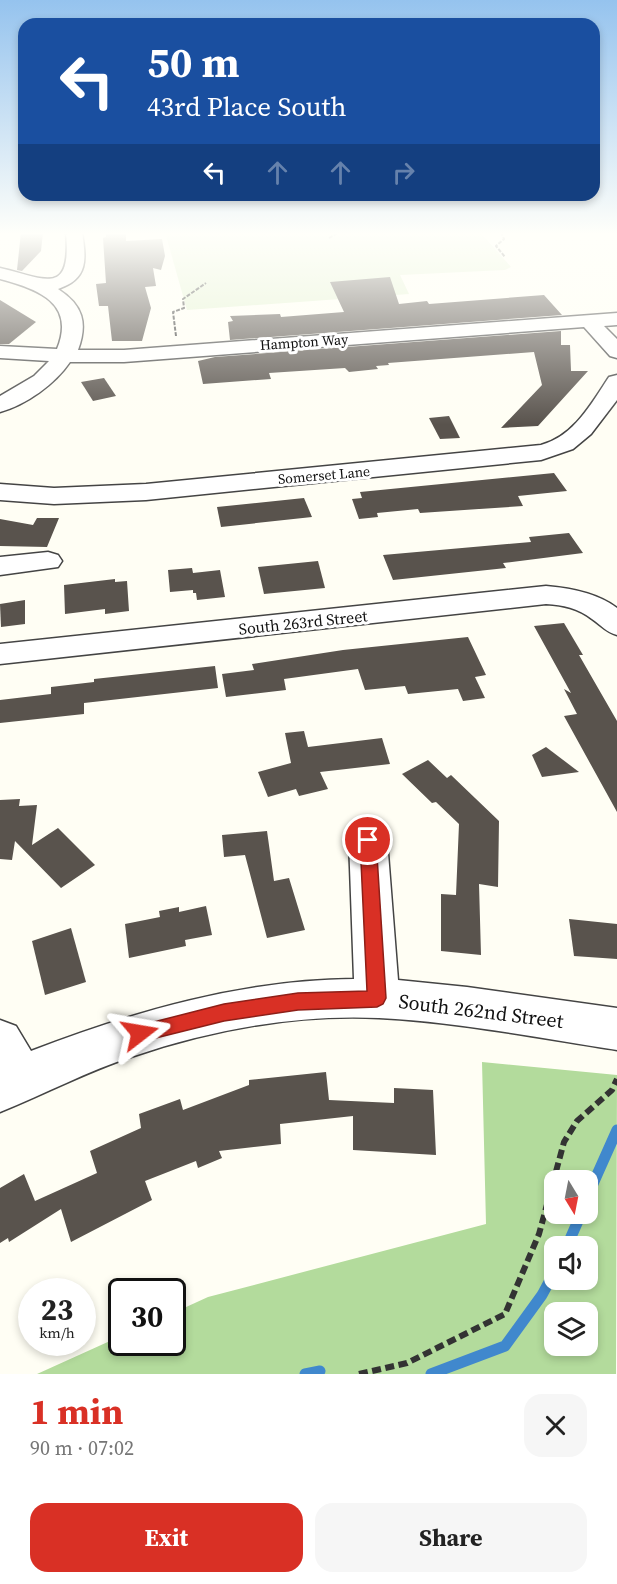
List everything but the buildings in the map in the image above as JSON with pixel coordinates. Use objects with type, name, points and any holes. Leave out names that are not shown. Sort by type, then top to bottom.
[{"type":"street","points":[[0,405],[42,380],[64,356],[73,340],[76,324],[68,309],[54,296]]},
{"type":"street","name":"Hampton Way","points":[[0,352],[64,356],[124,356],[617,319]]},
{"type":"street","points":[[589,321],[617,352]]},
{"type":"street","name":"Somerset Lane","points":[[0,492],[54,496],[146,492],[518,456],[553,449],[574,438],[589,423],[617,382]]},
{"type":"street","points":[[0,566],[48,561]]},
{"type":"street","name":"South 263rd Street","points":[[0,654],[546,595],[576,598],[610,618]]},
{"type":"street","points":[[368,840],[377,998]]},
{"type":"street","name":"South 262nd Street","points":[[7,1070],[119,1038],[224,1012],[298,1002],[377,998],[617,1029]]},
{"type":"path","points":[[178,352],[173,312],[184,308],[183,298],[186,296]]},
{"type":"path","points":[[360,1374],[407,1363],[505,1314],[539,1234],[564,1142],[577,1121],[612,1090],[617,1079]]},
{"type":"green space","points":[[183,296],[380,296],[187,310]]},
{"type":"green space","points":[[482,1062],[617,1075],[616,1374],[37,1374],[77,1356],[96,1356],[96,1347],[108,1342],[108,1356],[186,1356],[186,1307],[208,1297],[486,1224]]},
{"type":"waterway","points":[[598,1173],[617,1130]]},
{"type":"waterway","points":[[571,1236],[577,1224]]},
{"type":"waterway","points":[[431,1374],[505,1346],[545,1290]]},
{"type":"waterway","points":[[305,1374],[320,1371]]},
{"type":"route","points":[[140,1033],[224,1012],[298,1002],[377,998],[368,840]]}]
